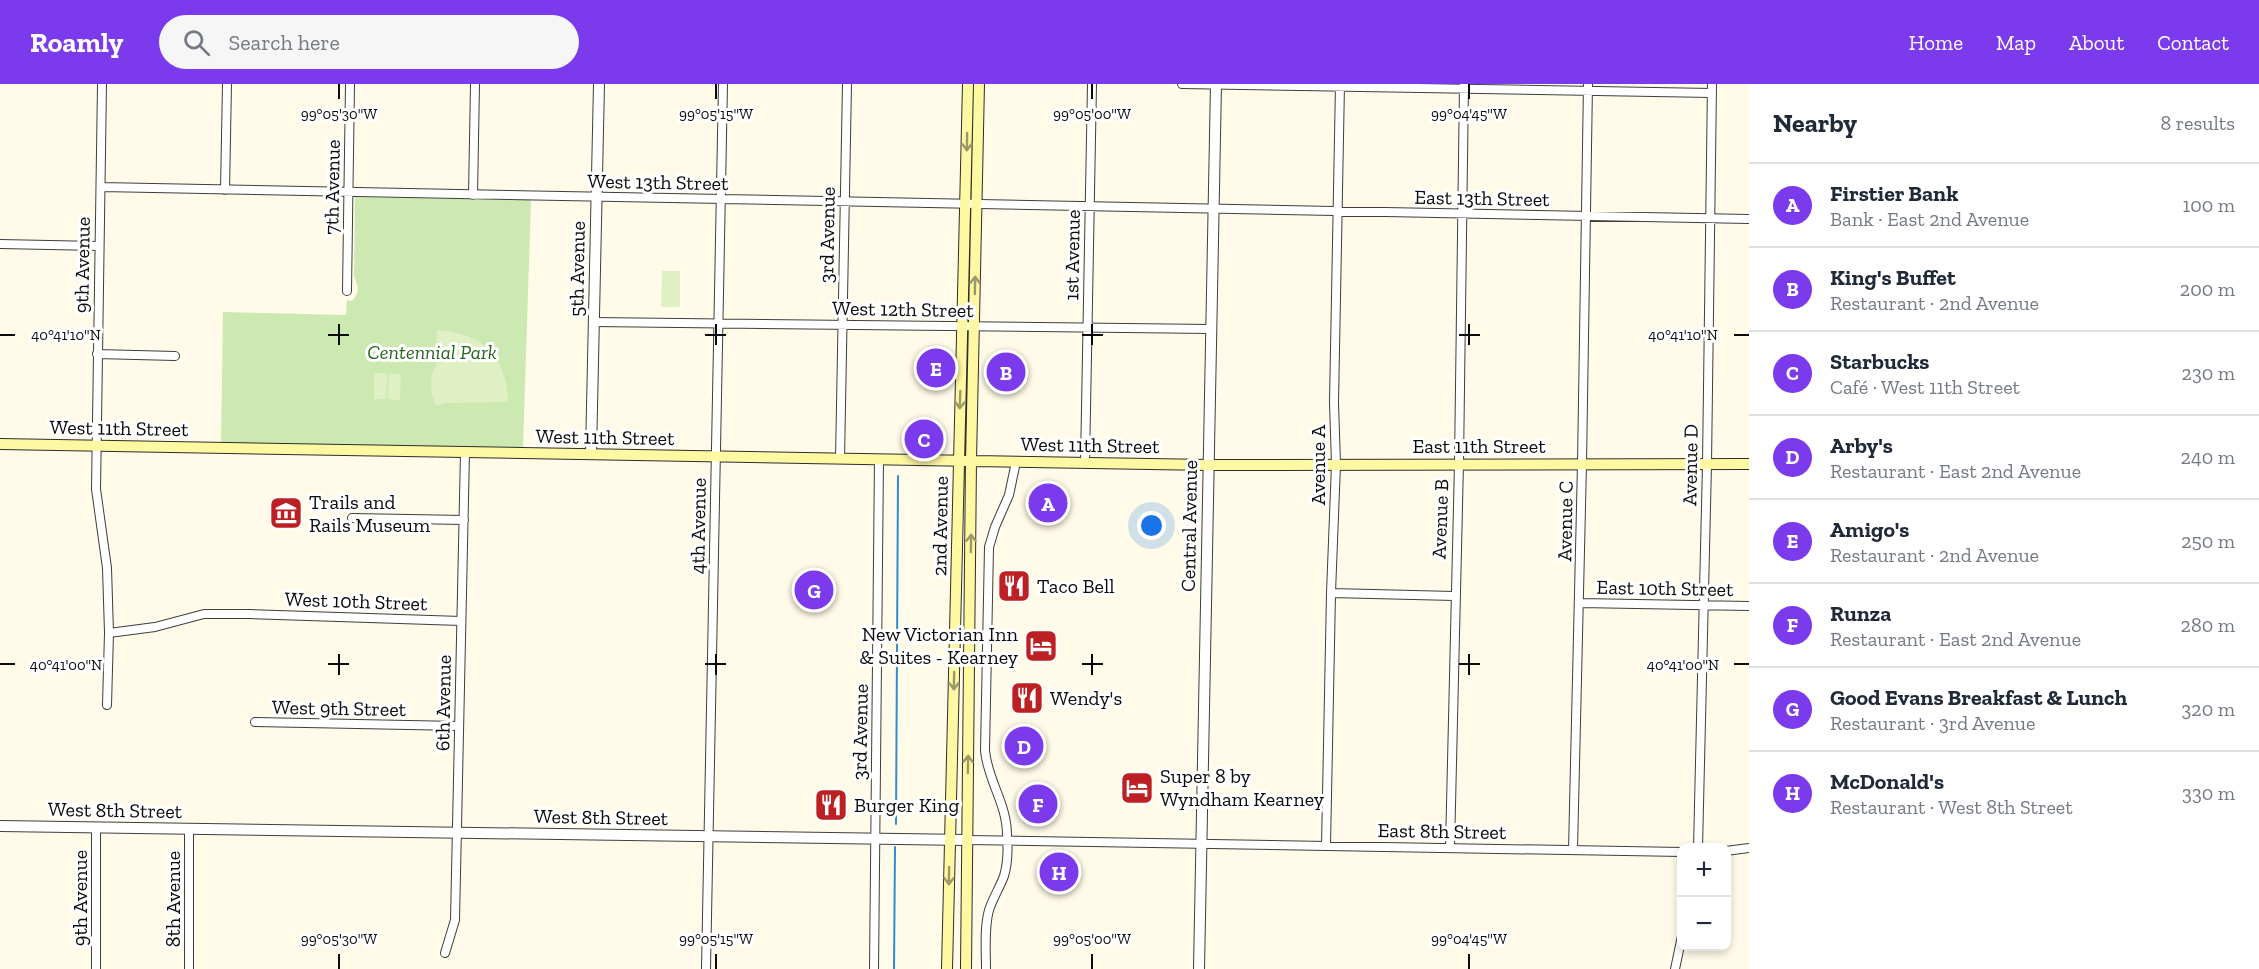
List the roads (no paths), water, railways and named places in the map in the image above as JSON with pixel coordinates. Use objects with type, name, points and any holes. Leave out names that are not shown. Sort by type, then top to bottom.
[{"type":"main road","name":"2nd Avenue","points":[[966,969],[974,326],[968,84]]},
{"type":"main road","name":"2nd Avenue","points":[[947,969],[962,326],[979,84]]},
{"type":"main road","name":"West 11th Street","points":[[0,444],[1209,465]]},
{"type":"main road","name":"East 11th Street","points":[[1209,465],[1749,464]]},
{"type":"street","name":"9th Avenue","points":[[102,84],[97,446],[98,507],[108,590],[106,705]]},
{"type":"street","points":[[225,190],[227,84]]},
{"type":"street","name":"7th Avenue","points":[[347,291],[350,84]]},
{"type":"street","points":[[473,195],[475,84]]},
{"type":"street","name":"5th Avenue","points":[[591,454],[599,84]]},
{"type":"street","name":"4th Avenue","points":[[706,969],[723,84]]},
{"type":"street","name":"3rd Avenue","points":[[840,459],[847,84]]},
{"type":"street","name":"1st Avenue","points":[[1085,463],[1092,84]]},
{"type":"street","points":[[1182,84],[1712,89]]},
{"type":"street","name":"Central Avenue","points":[[1199,969],[1216,84]]},
{"type":"street","name":"Avenue A","points":[[1326,846],[1336,464],[1334,403],[1340,85]]},
{"type":"street","name":"Avenue B","points":[[1450,848],[1454,596],[1459,463],[1464,87]]},
{"type":"street","name":"Avenue C","points":[[1574,850],[1588,88]]},
{"type":"street","name":"Avenue D","points":[[1698,843],[1707,464],[1712,89]]},
{"type":"street","name":"West 13th Street","points":[[101,187],[1214,209]]},
{"type":"street","name":"East 13th Street","points":[[1214,209],[1749,219]]},
{"type":"street","points":[[0,244],[99,246]]},
{"type":"street","name":"West 12th Street","points":[[594,322],[1211,329]]},
{"type":"street","points":[[97,354],[175,356]]},
{"type":"street","name":"6th Avenue","points":[[446,953],[455,920],[465,452]]},
{"type":"street","name":"3rd Avenue","points":[[874,969],[879,459]]},
{"type":"street","points":[[986,969],[986,923],[989,910],[1004,877],[1007,841],[1006,813],[991,778],[985,751],[989,547],[994,527],[1009,495],[1016,462]]},
{"type":"street","points":[[352,518],[464,520]]},
{"type":"street","points":[[1331,593],[1454,596]]},
{"type":"street","name":"East 10th Street","points":[[1580,603],[1749,606]]},
{"type":"street","name":"West 10th Street","points":[[109,633],[155,627],[204,615],[249,614],[461,621]]},
{"type":"street","name":"West 9th Street","points":[[255,722],[459,726]]},
{"type":"street","name":"West 8th Street","points":[[0,826],[1201,844]]},
{"type":"street","name":"9th Avenue","points":[[96,828],[96,969]]},
{"type":"street","name":"8th Avenue","points":[[189,829],[189,969]]},
{"type":"street","name":"East 8th Street","points":[[1201,844],[1677,852]]},
{"type":"street","points":[[1731,850],[1749,848]]},
{"type":"street","points":[[1675,969],[1679,951]]},
{"type":"waterway","points":[[896,824],[898,476]]},
{"type":"waterway","points":[[894,969],[895,847]]},
{"type":"place","name":"Amigo's","points":[[936,368]]},
{"type":"place","name":"King's Buffet","points":[[1006,372]]},
{"type":"place","name":"Starbucks","points":[[924,439]]},
{"type":"place","name":"Firstier Bank","points":[[1048,503]]},
{"type":"place","name":"Trails and Rails Museum","points":[[286,513]]},
{"type":"place","name":"Taco Bell","points":[[1014,586]]},
{"type":"place","name":"Good Evans Breakfast & Lunch","points":[[814,590]]},
{"type":"place","name":"New Victorian Inn & Suites - Kearney","points":[[1041,646]]},
{"type":"place","name":"Wendy's","points":[[1027,698]]},
{"type":"place","name":"Arby's","points":[[1024,746]]},
{"type":"place","name":"Super 8 by Wyndham Kearney","points":[[1137,788]]},
{"type":"place","name":"Runza","points":[[1038,804]]},
{"type":"place","name":"Burger King","points":[[831,805]]},
{"type":"place","name":"McDonald's","points":[[1059,872]]},
{"type":"park label","name":"Centennial Park","points":[[432,352]]}]
